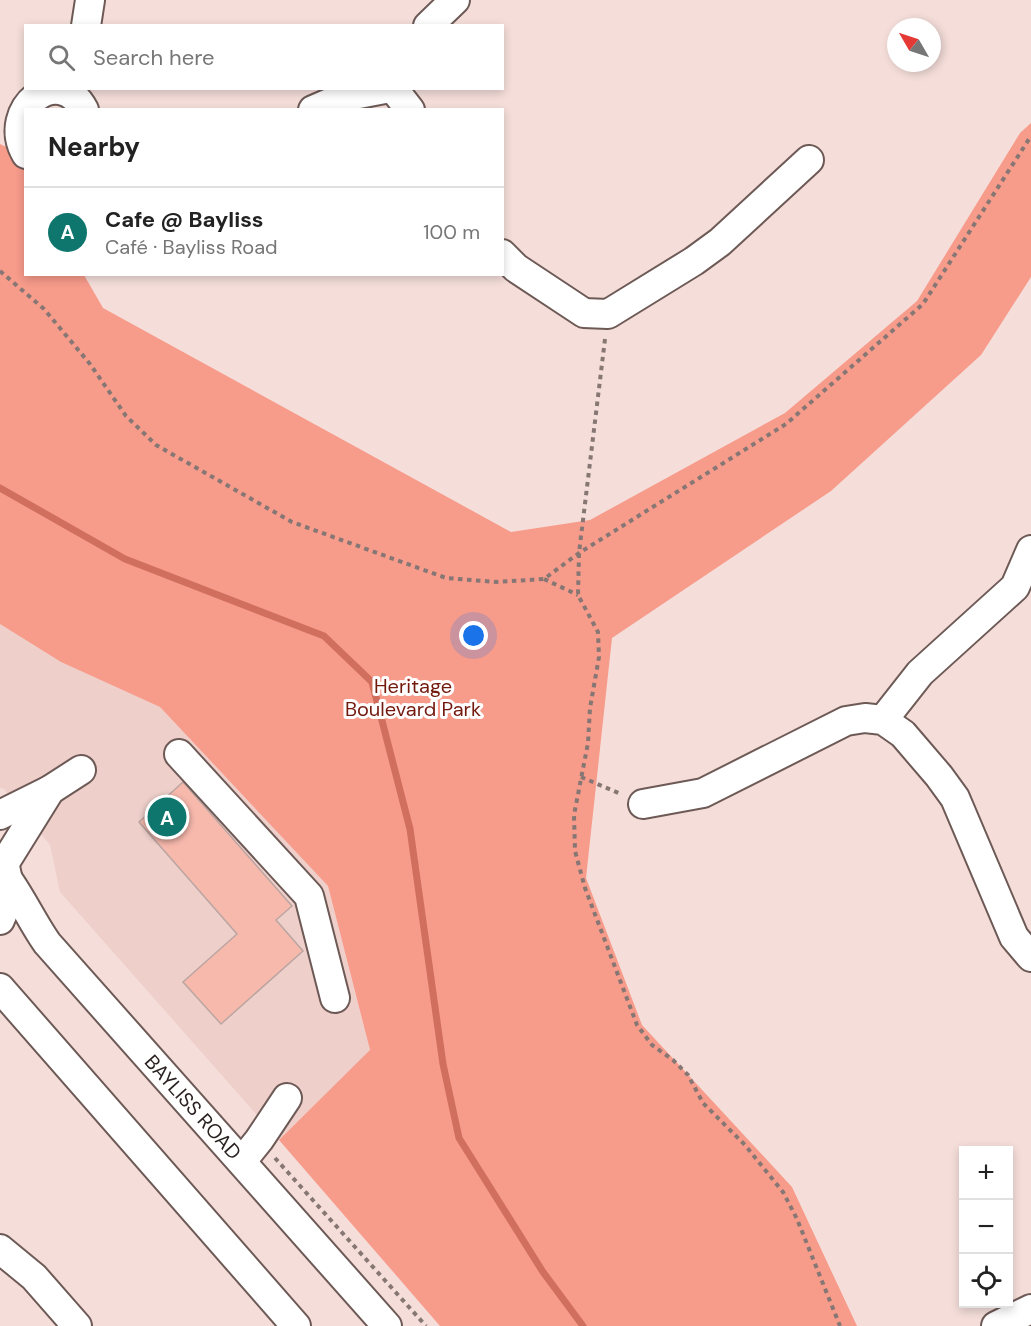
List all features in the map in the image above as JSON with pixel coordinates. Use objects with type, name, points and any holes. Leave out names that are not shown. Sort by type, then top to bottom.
[{"type":"street","points":[[86,24],[90,0]]},
{"type":"street","points":[[430,24],[455,0]]},
{"type":"street","points":[[24,152],[19,146],[8,117],[27,99],[39,92],[49,90]]},
{"type":"street","points":[[58,90],[66,92],[83,108]]},
{"type":"street","points":[[318,108],[343,97],[381,90]]},
{"type":"street","points":[[394,90],[409,108]]},
{"type":"street","points":[[504,256],[516,268],[584,313],[608,314],[694,261],[720,242],[809,160]]},
{"type":"street","points":[[883,720],[920,673],[1015,587],[1031,550]]},
{"type":"street","points":[[643,804],[703,794],[846,721],[865,718],[883,720],[903,734],[955,798],[1014,937],[1031,957]]},
{"type":"street","points":[[179,754],[309,896],[335,998]]},
{"type":"street","points":[[0,815],[50,790],[81,770]]},
{"type":"street","points":[[0,920],[8,902],[4,868],[50,790]]},
{"type":"street","name":"BAYLISS ROAD","points":[[4,868],[46,943],[251,1151],[387,1326]]},
{"type":"street","points":[[0,988],[296,1326]]},
{"type":"street","points":[[251,1151],[287,1098]]},
{"type":"street","points":[[0,1250],[34,1276],[77,1326]]},
{"type":"street","points":[[996,1326],[1031,1309]]},
{"type":"path","points":[[544,579],[579,553],[786,423],[923,304],[1031,136]]},
{"type":"path","points":[[0,271],[44,309],[90,364],[126,416],[156,445],[292,522],[446,578],[496,582],[544,579],[578,595]]},
{"type":"path","points":[[608,314],[579,553],[578,595],[598,632],[599,657],[590,708],[588,743],[574,815],[576,851],[585,888],[637,1025],[652,1045],[673,1060],[688,1075],[703,1103],[746,1145],[783,1192],[797,1219],[840,1326]]},
{"type":"path","points":[[581,777],[643,804]]},
{"type":"path","points":[[251,1151],[426,1326]]},
{"type":"shaded area","points":[[0,624],[61,662],[160,707],[328,886],[370,1051],[279,1140],[60,892],[50,845],[4,789],[0,788]],"holes":[[[182,783],[276,920],[303,951],[221,1024],[184,982],[237,934],[139,822]]]},
{"type":"green space","name":"Heritage Boulevard Park","points":[[1031,123],[1031,277],[981,355],[831,491],[612,638],[586,878],[642,1025],[792,1187],[857,1326],[440,1326],[279,1140],[370,1050],[328,886],[160,707],[61,662],[0,624],[0,144],[24,156],[24,276],[85,276],[103,308],[511,532],[590,520],[785,413],[917,301],[1020,133]]},
{"type":"building","points":[[183,782],[292,906],[276,920],[303,951],[221,1024],[183,982],[237,934],[139,822]]},
{"type":"waterway","points":[[0,488],[125,559],[324,636],[372,682],[410,829],[443,1064],[459,1138],[543,1272],[583,1326]]},
{"type":"place","name":"Cafe @ Bayliss","points":[[167,817]]}]
